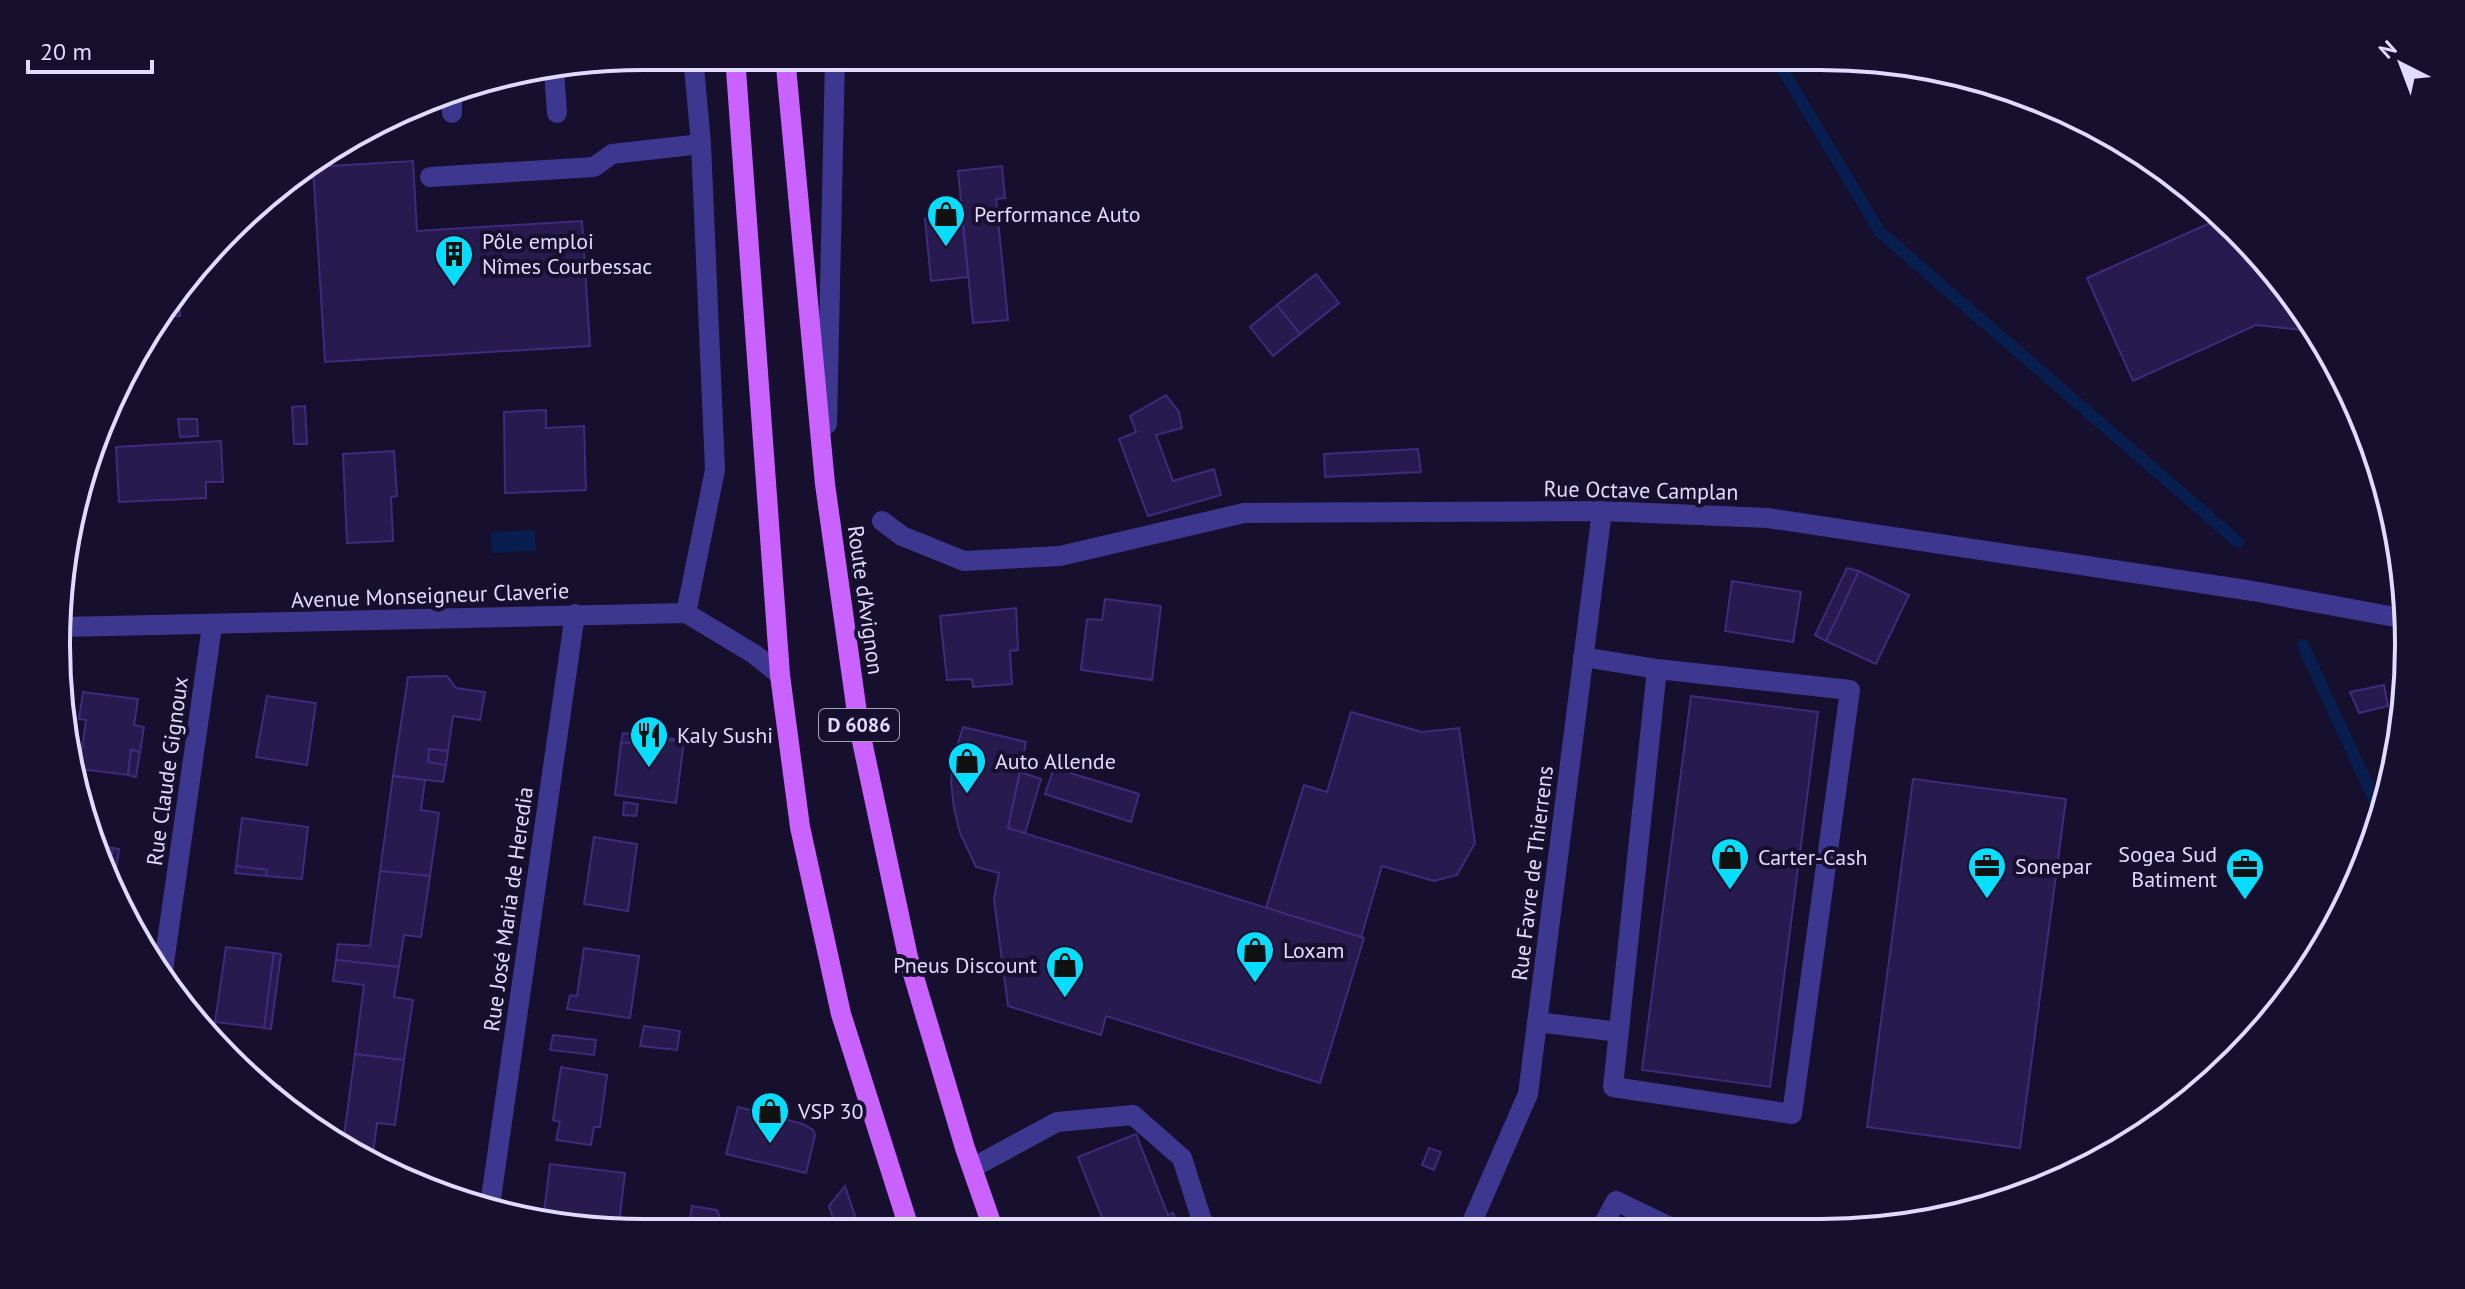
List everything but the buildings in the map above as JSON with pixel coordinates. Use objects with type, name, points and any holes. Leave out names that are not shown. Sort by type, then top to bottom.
[{"type":"main road","name":"D 6086","points":[[736,70],[780,675],[800,827],[841,1014],[906,1219]]},
{"type":"main road","name":"Route d'Avignon","points":[[786,70],[825,484],[859,727],[905,942],[990,1219]]},
{"type":"street","points":[[694,70],[701,144],[715,470],[686,613],[754,654],[780,675]]},
{"type":"street","points":[[825,484],[835,70]]},
{"type":"street","points":[[554,77],[557,113]]},
{"type":"street","points":[[452,103],[452,113]]},
{"type":"street","points":[[430,177],[594,167],[612,154],[701,144]]},
{"type":"street","name":"Rue Octave Camplan","points":[[882,521],[902,536],[964,561],[1060,556],[1244,513],[1602,511],[1768,518],[2253,591],[2394,617]]},
{"type":"street","name":"Rue Favre de Thierrens","points":[[1473,1219],[1528,1094],[1602,511]]},
{"type":"street","name":"Avenue Monseigneur Claverie","points":[[70,627],[686,613]]},
{"type":"street","name":"Rue José Maria de Heredia","points":[[491,1198],[575,614]]},
{"type":"street","name":"Rue Claude Gignoux","points":[[164,960],[212,626]]},
{"type":"street","points":[[1583,657],[1657,669],[1850,690],[1792,1114],[1613,1087],[1657,669]]},
{"type":"street","points":[[1537,1022],[1619,1032]]},
{"type":"street","points":[[972,1168],[1057,1122],[1133,1115],[1182,1158],[1201,1219]]},
{"type":"street","points":[[1606,1219],[1616,1201],[1653,1219]]},
{"type":"water","points":[[535,530],[536,551],[492,553],[491,532]]},
{"type":"waterway","points":[[1783,70],[1880,232],[2238,542]]},
{"type":"waterway","points":[[2303,645],[2374,798]]},
{"type":"place","name":"Performance Auto","points":[[946,248]]},
{"type":"place","name":"Pôle emploi Nîmes Courbessac","points":[[454,288]]},
{"type":"place","name":"Kaly Sushi","points":[[649,769]]},
{"type":"place","name":"Auto Allende","points":[[967,795]]},
{"type":"place","name":"Carter-Cash","points":[[1730,891]]},
{"type":"place","name":"Sonepar","points":[[1987,900]]},
{"type":"place","name":"Sogea Sud Batiment","points":[[2245,901]]},
{"type":"place","name":"Loxam","points":[[1255,984]]},
{"type":"place","name":"Pneus Discount","points":[[1065,999]]},
{"type":"place","name":"VSP 30","points":[[770,1145]]}]
